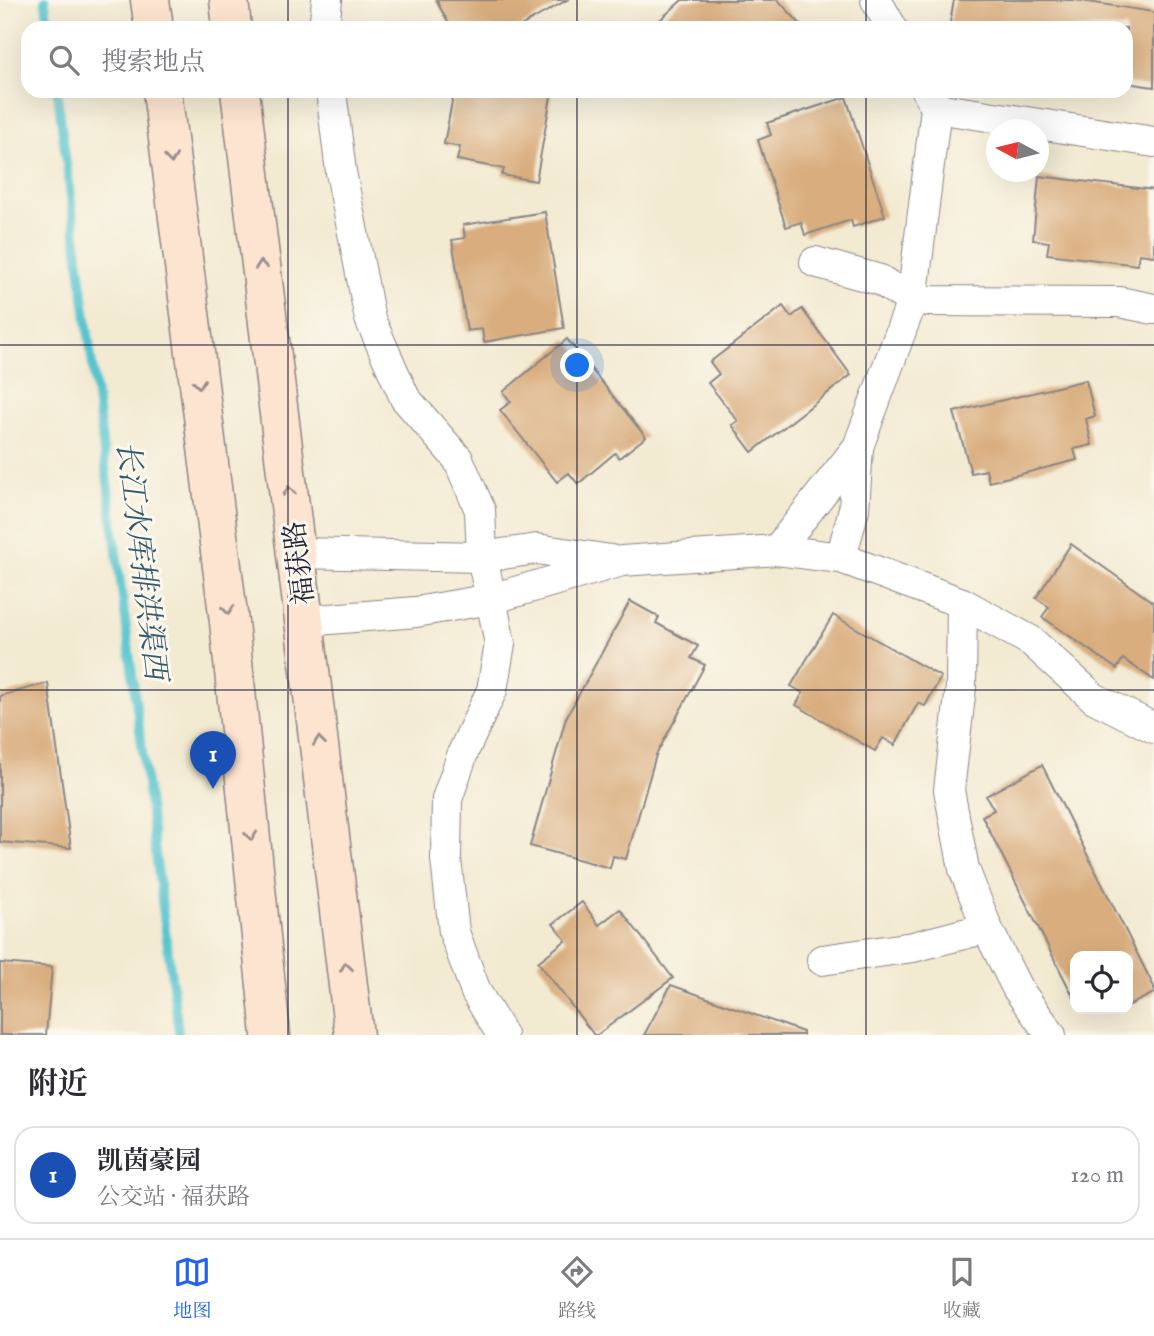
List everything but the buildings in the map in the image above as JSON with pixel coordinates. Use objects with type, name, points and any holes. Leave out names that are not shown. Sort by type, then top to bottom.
[{"type":"street","points":[[150,0],[153,21]]},
{"type":"street","points":[[229,0],[231,21]]},
{"type":"street","points":[[325,21],[327,0]]},
{"type":"street","points":[[876,0],[888,21]]},
{"type":"street","points":[[163,98],[229,622],[271,1035]]},
{"type":"street","name":"福获路","points":[[241,98],[354,1035]]},
{"type":"street","points":[[332,98],[341,172],[370,319],[405,398],[458,459],[480,510],[482,557],[500,645],[492,690],[464,750],[447,799],[446,859],[454,932],[477,992],[502,1035]]},
{"type":"street","points":[[842,558],[853,509],[858,447],[912,301],[932,99],[1154,142]]},
{"type":"street","points":[[815,262],[880,280],[912,301],[1119,302],[1154,309]]},
{"type":"street","points":[[777,550],[858,447]]},
{"type":"street","points":[[296,553],[482,557],[537,550],[622,561],[777,550],[842,558],[962,603],[1031,641],[1094,698],[1154,728]]},
{"type":"street","points":[[305,621],[416,611],[491,598],[622,561]]},
{"type":"street","points":[[962,603],[961,687],[949,790],[964,869],[987,928],[1017,988],[1051,1035]]},
{"type":"street","points":[[822,960],[913,947],[987,928]]},
{"type":"waterway","name":"长江水库排洪渠西","points":[[45,0],[48,21]]},
{"type":"waterway","name":"长江水库排洪渠西","points":[[58,98],[179,1035]]},
{"type":"place","name":"凯茵豪园","points":[[213,789]]}]
